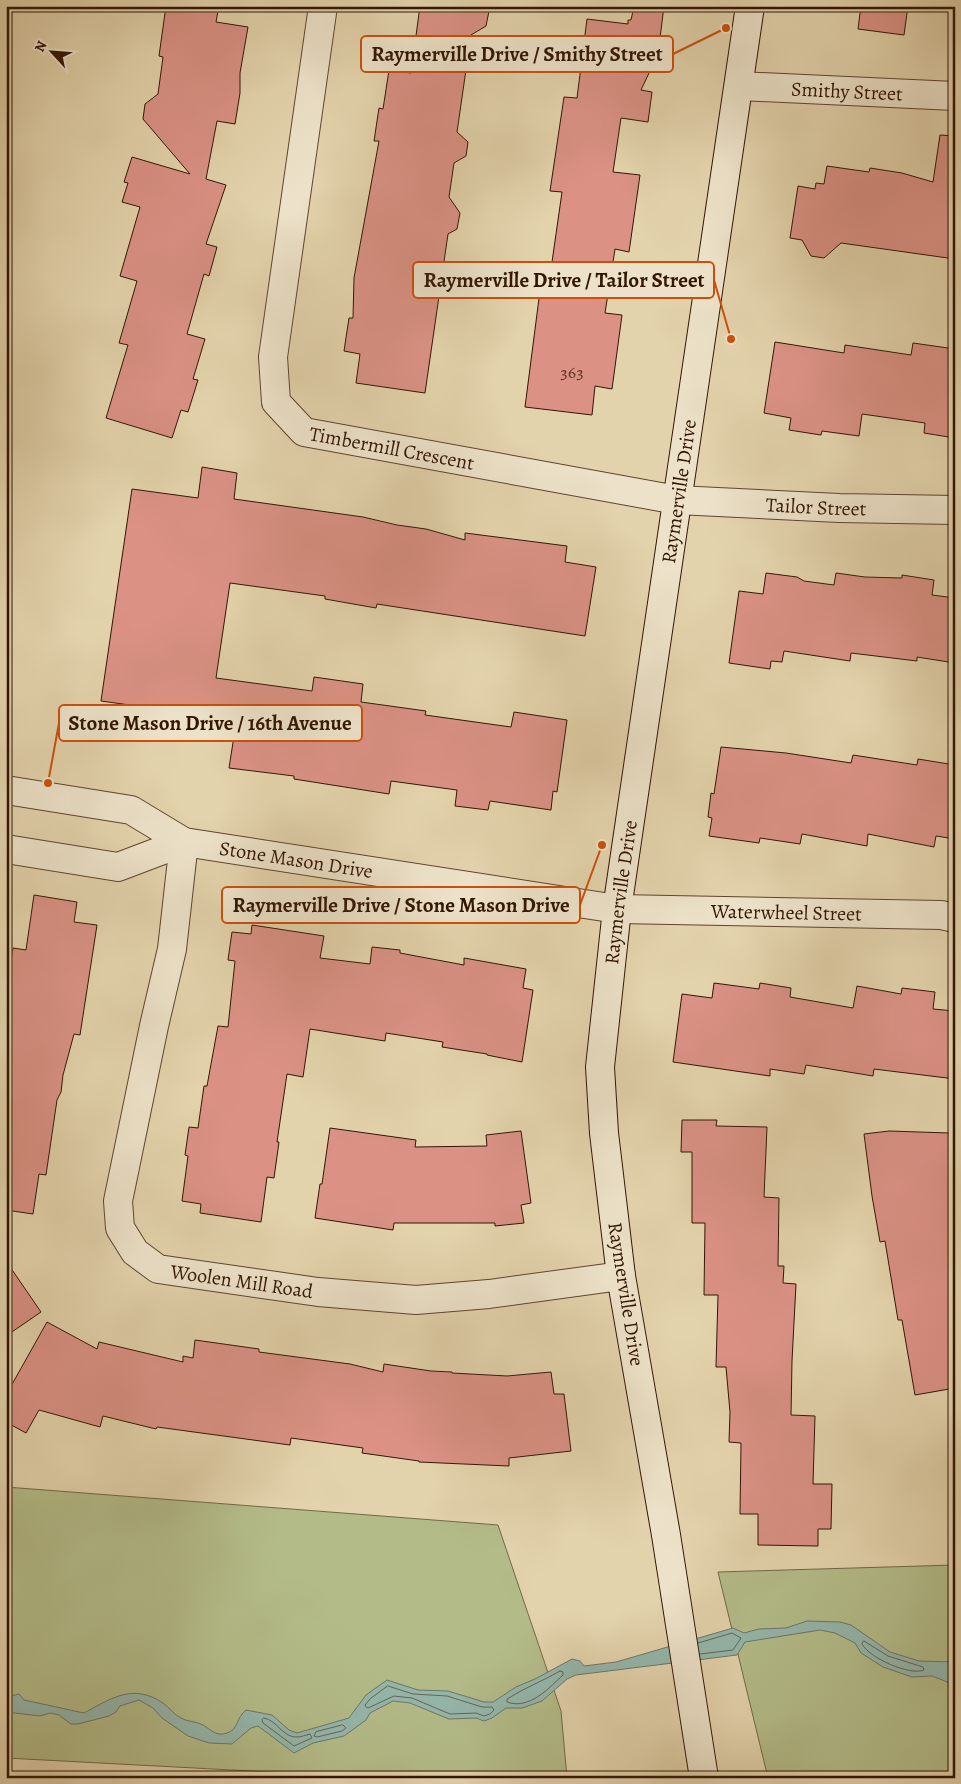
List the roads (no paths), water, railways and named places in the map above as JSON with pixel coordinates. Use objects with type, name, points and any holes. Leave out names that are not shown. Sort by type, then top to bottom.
[{"type":"street","name":"Timbermill Crescent","points":[[323,6],[273,357],[276,402],[304,432],[677,500]]},
{"type":"street","name":"Raymerville Drive","points":[[704,1778],[666,1535],[621,1276],[604,1133],[600,1067],[617,909],[750,6]]},
{"type":"street","name":"Smithy Street","points":[[739,86],[955,96]]},
{"type":"street","name":"Tailor Street","points":[[677,500],[839,508],[955,510]]},
{"type":"street","name":"Stone Mason Drive","points":[[6,790],[131,810],[184,842],[617,909]]},
{"type":"street","name":"Stone Mason Drive","points":[[6,849],[118,867],[184,842]]},
{"type":"street","name":"Woolen Mill Road","points":[[184,842],[172,949],[118,1200],[120,1228],[135,1252],[158,1269],[318,1292],[416,1300],[489,1294],[621,1276]]},
{"type":"street","name":"Waterwheel Street","points":[[617,909],[941,915],[955,918]]},
{"type":"water","points":[[807,1621],[840,1622],[851,1625],[890,1652],[919,1661],[955,1662],[955,1685],[932,1676],[912,1677],[883,1667],[861,1653],[855,1643],[835,1633],[820,1630],[745,1642],[737,1655],[576,1675],[567,1679],[542,1701],[522,1708],[506,1708],[484,1721],[476,1718],[449,1719],[410,1703],[393,1701],[370,1713],[366,1720],[344,1736],[313,1743],[294,1753],[258,1726],[251,1728],[232,1744],[209,1743],[188,1736],[162,1718],[153,1708],[139,1700],[120,1706],[116,1712],[109,1716],[78,1724],[71,1724],[59,1715],[50,1713],[40,1716],[6,1712],[6,1697],[19,1694],[24,1700],[84,1713],[113,1698],[132,1693],[152,1697],[183,1719],[200,1724],[217,1734],[231,1731],[246,1710],[272,1715],[289,1730],[297,1733],[349,1718],[366,1695],[387,1680],[418,1690],[448,1691],[484,1702],[493,1702],[516,1687],[572,1659],[580,1661],[584,1666],[616,1662],[733,1628],[744,1633],[759,1629],[786,1628]]},
{"type":"place","name":"Raymerville Drive / Smithy Street","points":[[726,28]]},
{"type":"place","name":"Raymerville Drive / Tailor Street","points":[[731,339]]},
{"type":"place","name":"Stone Mason Drive / 16th Avenue","points":[[48,783]]},
{"type":"place","name":"Raymerville Drive / Stone Mason Drive","points":[[602,845]]}]
